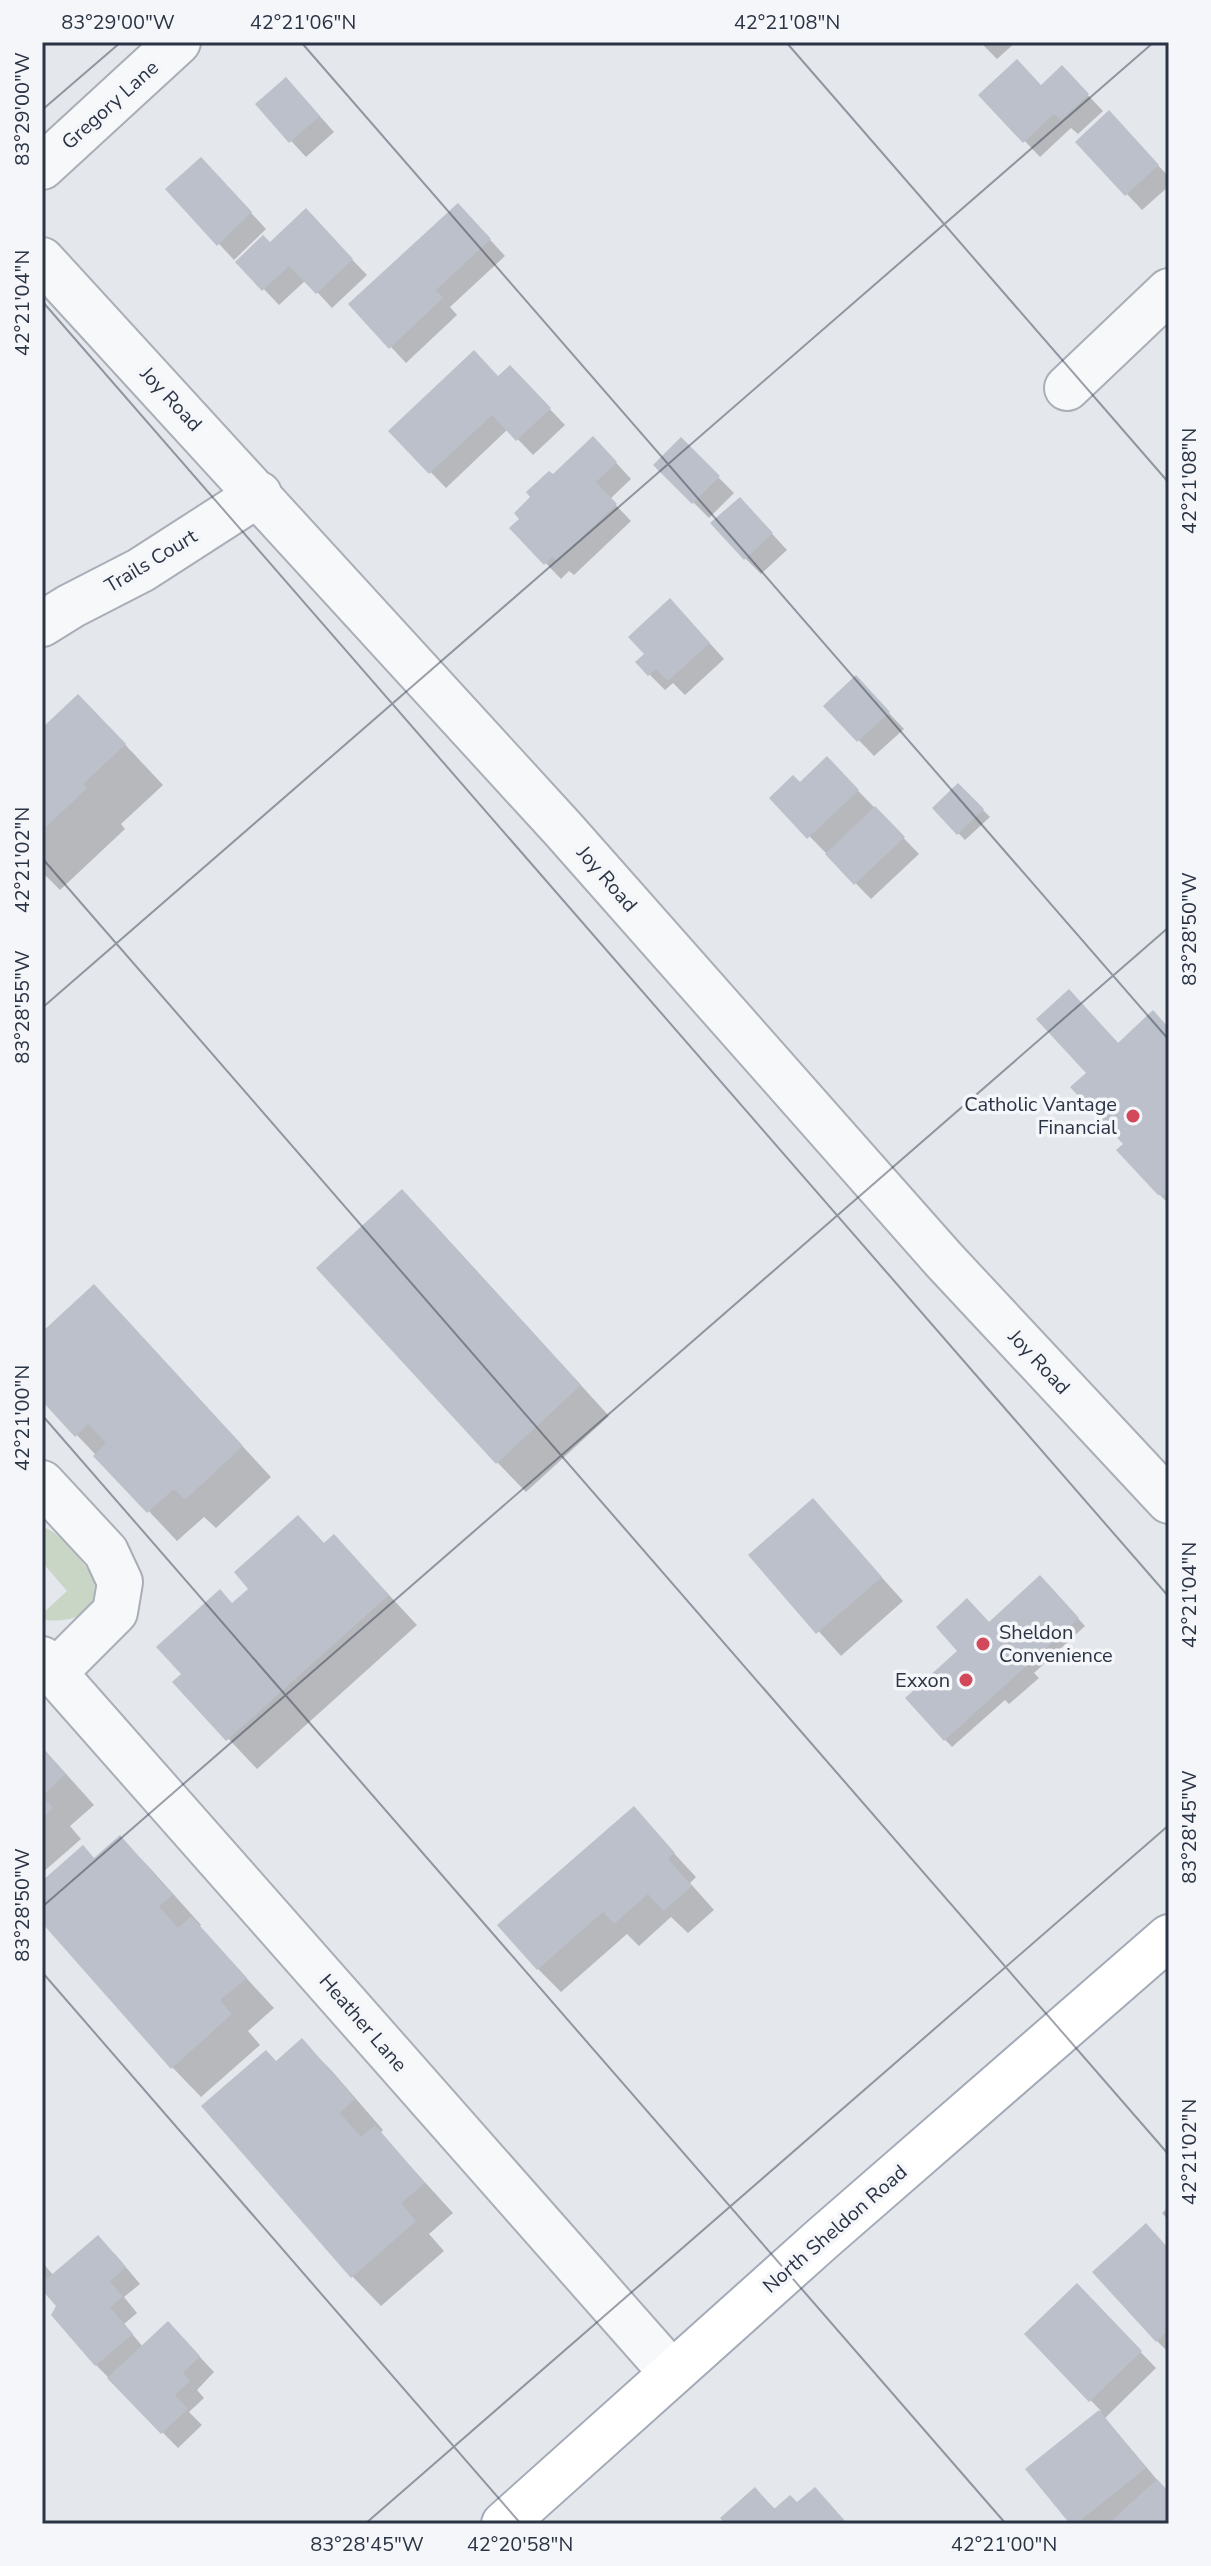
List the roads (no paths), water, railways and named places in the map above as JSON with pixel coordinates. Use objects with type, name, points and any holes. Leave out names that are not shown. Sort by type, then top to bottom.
[{"type":"main road","name":"North Sheldon Road","points":[[504,2524],[915,2158],[1169,1937]]},
{"type":"street","name":"Gregory Lane","points":[[42,167],[178,42]]},
{"type":"street","name":"Joy Road","points":[[42,260],[563,829],[944,1260],[1169,1501]]},
{"type":"street","points":[[1067,388],[1169,291]]},
{"type":"street","name":"Trails Court","points":[[42,624],[141,570],[259,494]]},
{"type":"street","name":"Heather Lane","points":[[42,1483],[106,1552],[120,1582],[115,1612],[48,1666],[672,2373]]},
{"type":"place","name":"Catholic Vantage Financial","points":[[1133,1116]]},
{"type":"place","name":"Sheldon Convenience","points":[[983,1644]]},
{"type":"place","name":"Exxon","points":[[966,1680]]}]
